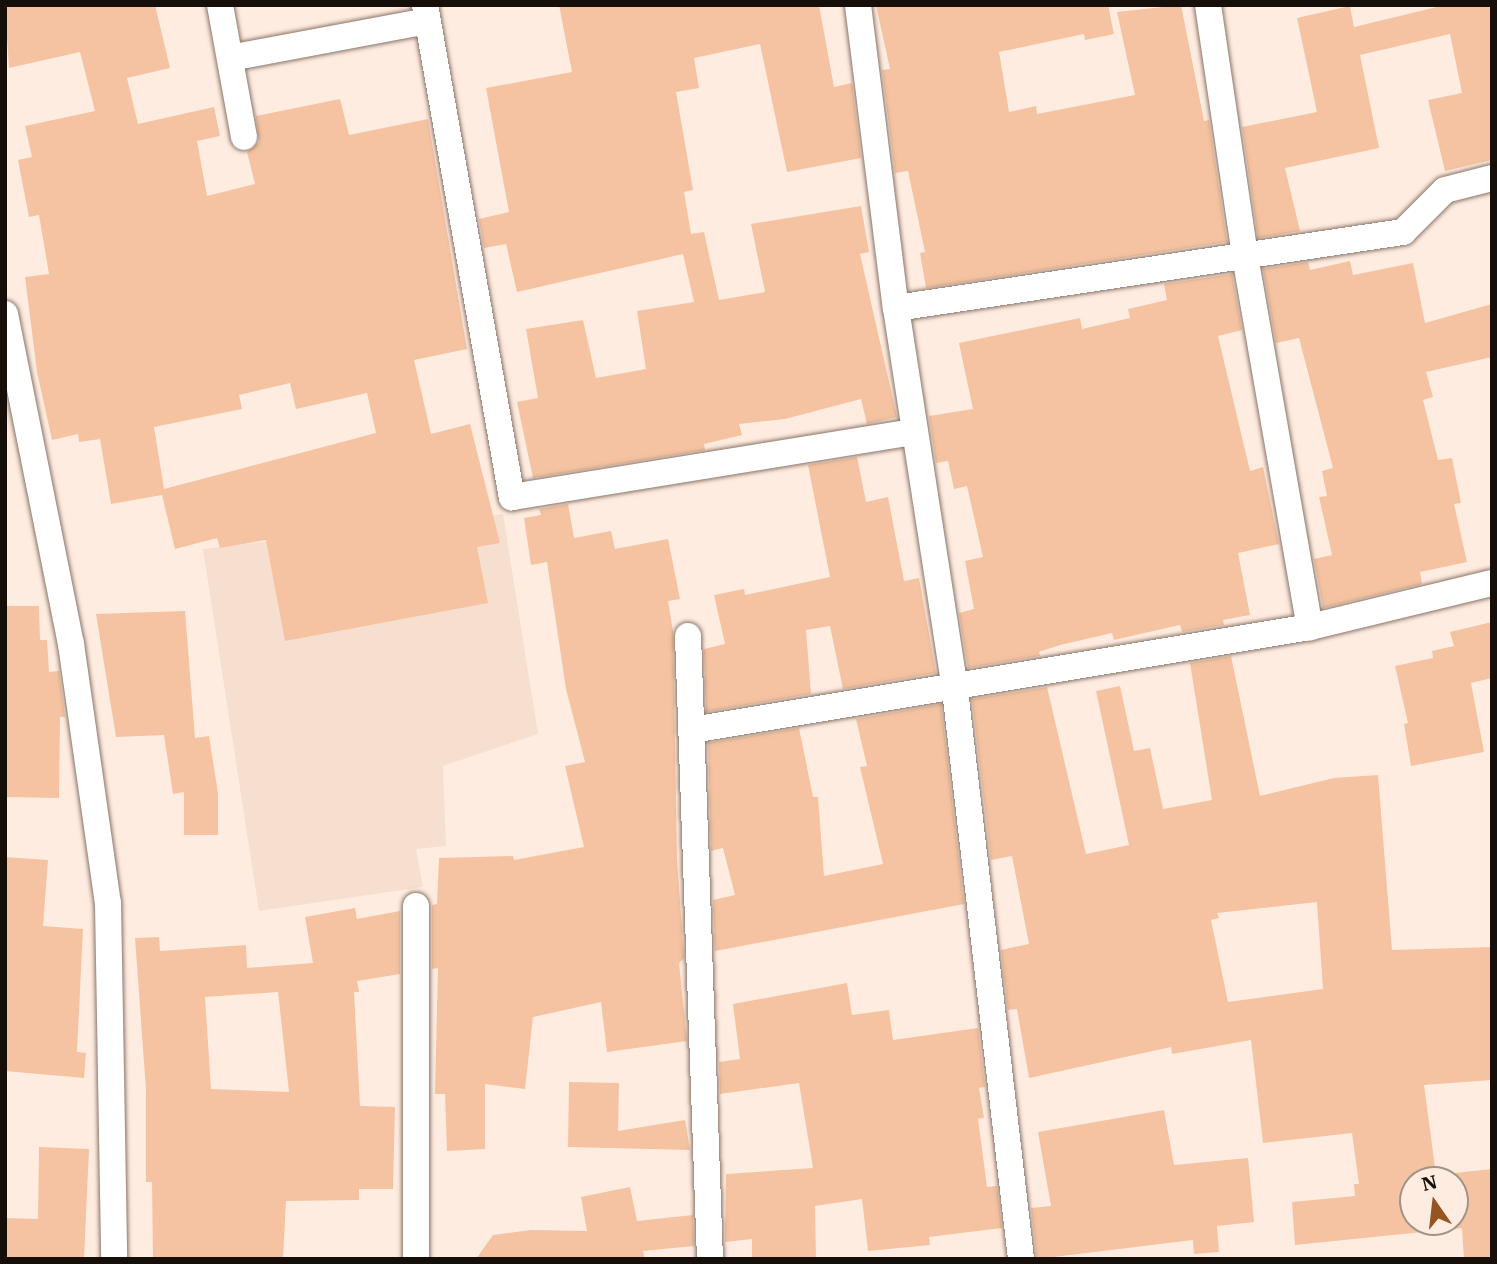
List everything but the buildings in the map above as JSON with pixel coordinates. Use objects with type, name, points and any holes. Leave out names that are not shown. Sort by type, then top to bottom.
[{"type":"street","points":[[220,5],[244,137]]},
{"type":"street","points":[[859,5],[896,308],[955,690],[1021,1259]]},
{"type":"street","points":[[1208,5],[1245,256],[1310,627]]},
{"type":"street","points":[[230,58],[426,13],[512,497],[915,432]]},
{"type":"street","points":[[896,308],[1403,232],[1445,190],[1492,178]]},
{"type":"street","points":[[5,314],[71,643],[108,903],[114,1259]]},
{"type":"street","points":[[692,730],[955,690],[1310,627],[1492,583]]},
{"type":"street","points":[[688,636],[710,1259]]},
{"type":"street","points":[[416,906],[416,1259]]},
{"type":"shaded area","points":[[503,514],[538,734],[443,766],[446,846],[416,849],[423,887],[259,911],[203,549]]}]
